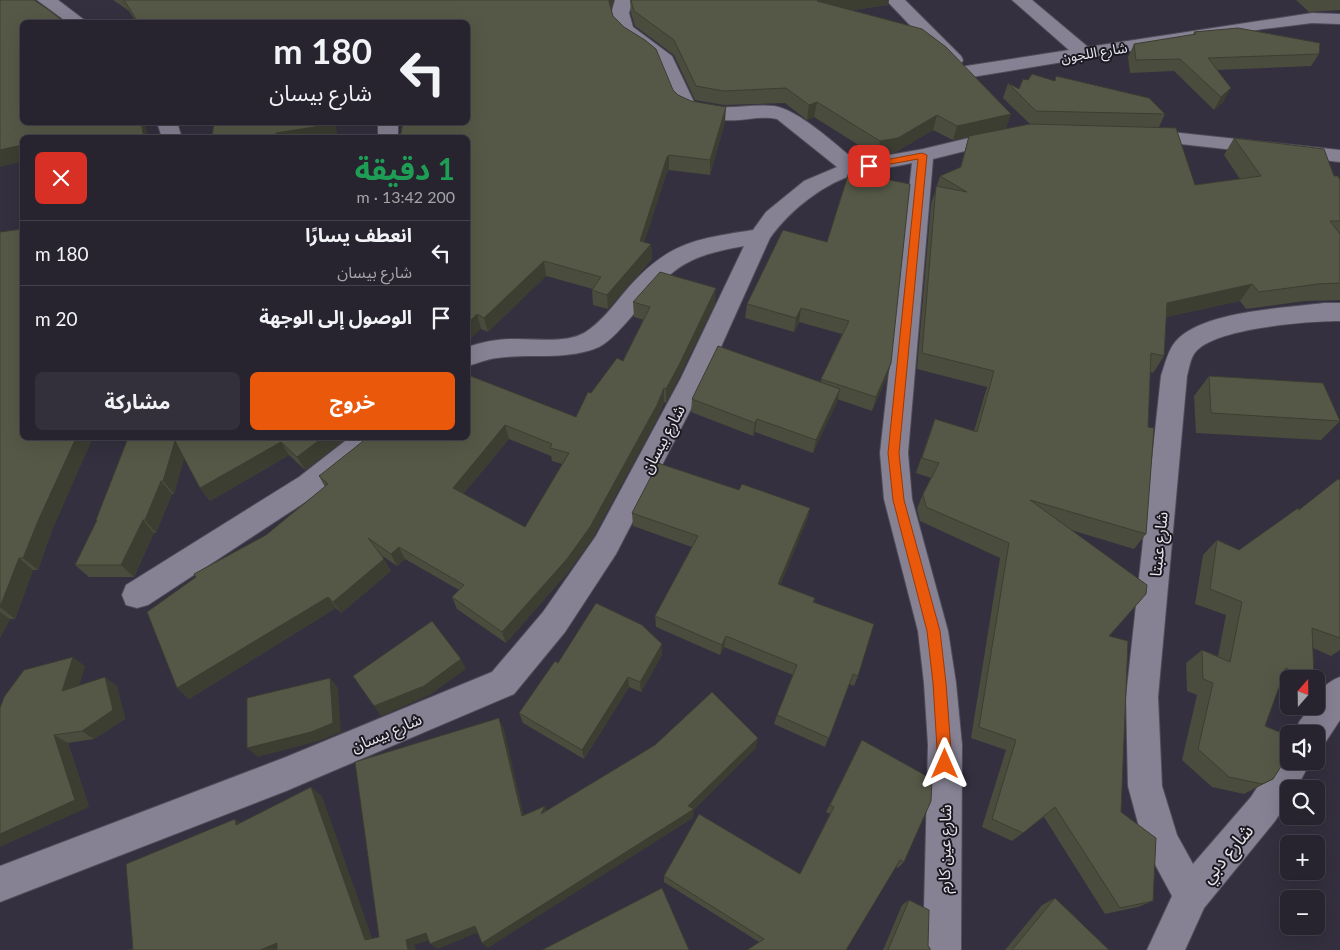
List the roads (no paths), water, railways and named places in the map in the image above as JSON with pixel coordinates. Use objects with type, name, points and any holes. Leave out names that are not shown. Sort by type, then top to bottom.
[{"type":"street","points":[[46,0],[75,20]]},
{"type":"street","points":[[624,0],[620,11],[623,28],[638,42],[659,53],[666,61],[687,106],[710,112],[735,114],[779,113],[852,168]]},
{"type":"street","name":"شارع اللجون","points":[[895,0],[973,79],[1084,53],[1297,20],[1340,19]]},
{"type":"street","points":[[1021,0],[1084,53]]},
{"type":"street","name":"شارع بيسان","points":[[0,884],[286,774],[503,684],[554,622],[606,545],[694,378],[760,236],[774,217],[812,186],[852,168],[1024,133]]},
{"type":"street","points":[[1120,135],[1171,136],[1340,156]]},
{"type":"street","name":"شارع عين كارم","points":[[922,155],[894,453],[898,500],[933,631],[940,683],[945,745],[942,950]]},
{"type":"street","points":[[470,356],[478,352],[501,348],[577,345],[593,339],[619,316],[641,289],[669,262],[691,251],[760,236]]},
{"type":"street","name":"شارع عنبتا","points":[[1191,895],[1161,842],[1145,786],[1142,697],[1174,376],[1184,348],[1200,334],[1220,326],[1324,312],[1340,312]]},
{"type":"street","points":[[137,595],[309,485],[365,440]]},
{"type":"street","points":[[1317,725],[1340,692]]},
{"type":"street","name":"شارع دبي","points":[[1166,950],[1191,895],[1263,809],[1288,770]]}]
